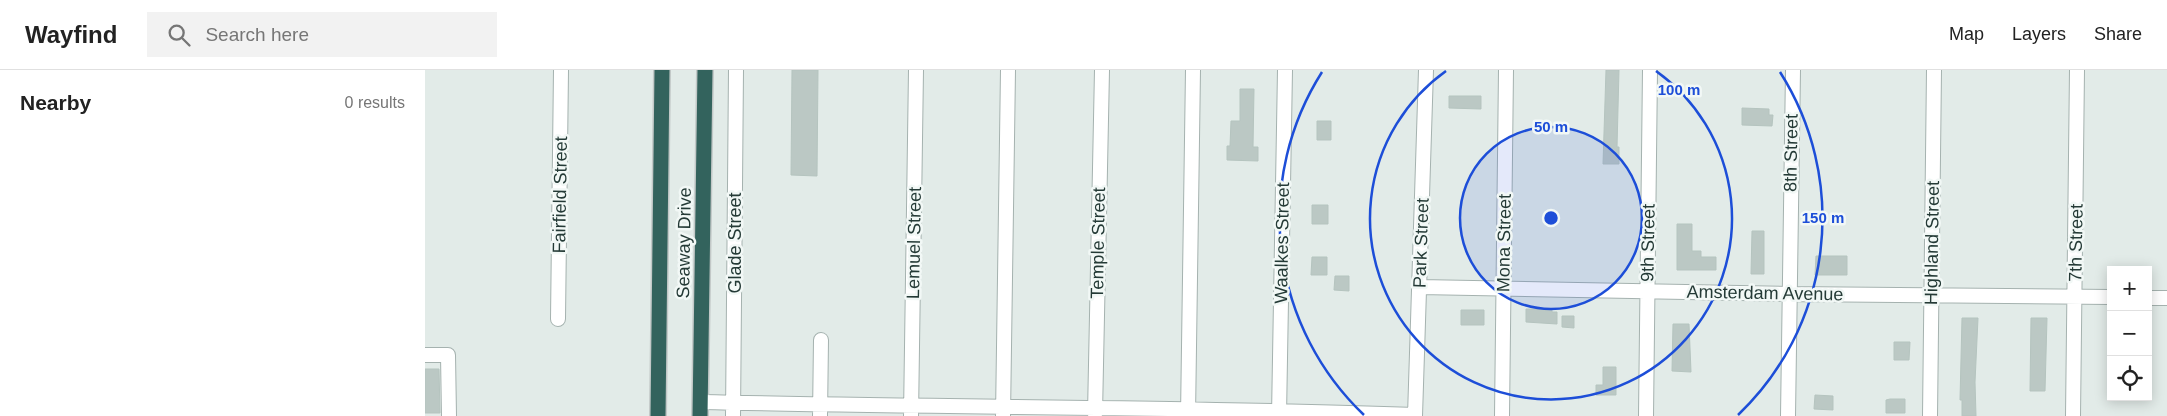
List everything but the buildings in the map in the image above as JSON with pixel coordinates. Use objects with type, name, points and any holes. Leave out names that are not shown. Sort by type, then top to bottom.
[{"type":"highway","name":"Seaway Drive","points":[[658,416],[662,70]]},
{"type":"highway","name":"Seaway Drive","points":[[701,409],[705,70]]},
{"type":"street","name":"Fairfield Street","points":[[558,319],[561,70]]},
{"type":"street","name":"Glade Street","points":[[733,410],[736,70]]},
{"type":"street","name":"Lemuel Street","points":[[911,410],[916,70]]},
{"type":"street","points":[[1003,411],[1008,70]]},
{"type":"street","name":"Temple Street","points":[[1095,411],[1102,70]]},
{"type":"street","points":[[1189,412],[1193,70]]},
{"type":"street","name":"Waalkes Street","points":[[1279,413],[1285,70]]},
{"type":"street","name":"Park Street","points":[[1415,416],[1426,70]]},
{"type":"street","name":"Mona Street","points":[[1502,416],[1506,70]]},
{"type":"street","name":"9th Street","points":[[1646,416],[1650,70]]},
{"type":"street","name":"8th Street","points":[[1788,416],[1793,70]]},
{"type":"street","name":"Highland Street","points":[[1930,416],[1934,70]]},
{"type":"street","name":"7th Street","points":[[2073,416],[2077,70]]},
{"type":"street","name":"Amsterdam Avenue","points":[[1420,288],[2107,297]]},
{"type":"street","points":[[2152,298],[2167,298]]},
{"type":"street","points":[[820,411],[821,340]]},
{"type":"street","points":[[425,355],[448,355],[449,416]]},
{"type":"street","points":[[701,409],[1095,411],[1415,416]]}]
